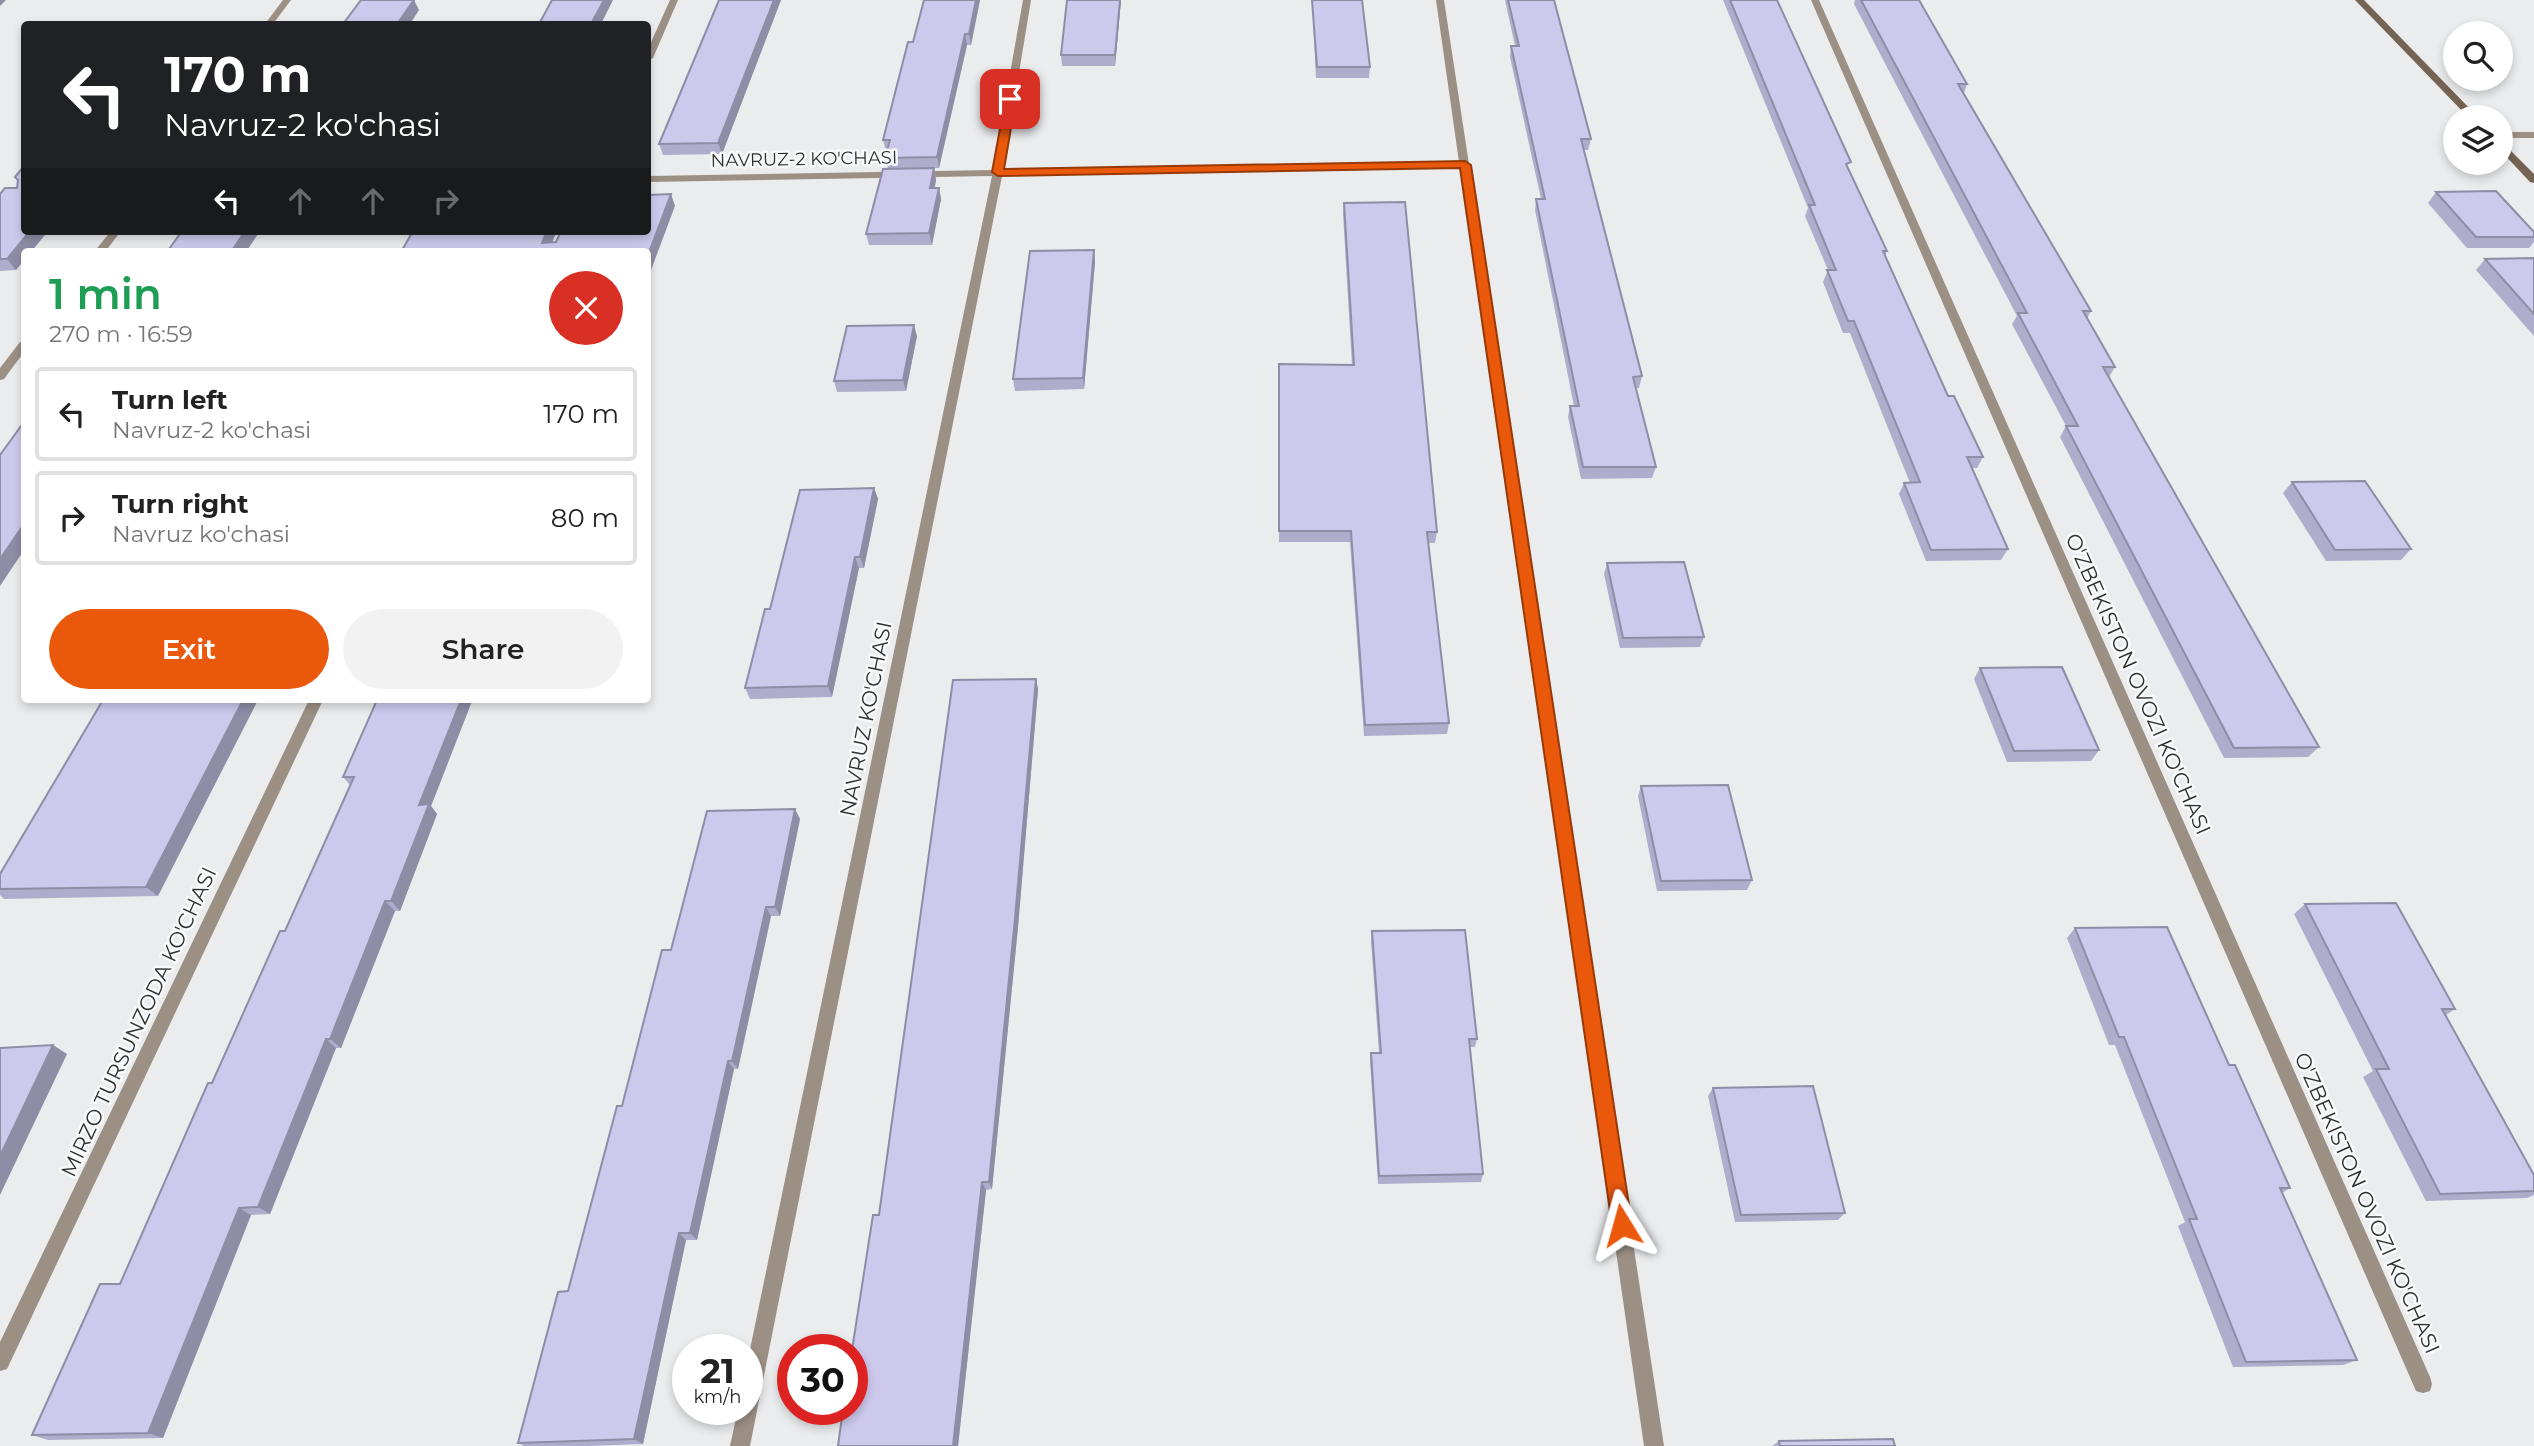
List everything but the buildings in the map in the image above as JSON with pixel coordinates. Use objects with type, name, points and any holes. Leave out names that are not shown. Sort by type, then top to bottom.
[{"type":"street","points":[[271,21],[287,0]]},
{"type":"street","points":[[651,51],[674,0]]},
{"type":"street","name":"NAVRUZ KO'CHASI","points":[[740,1446],[998,172],[1027,0]]},
{"type":"street","points":[[1440,0],[1654,1446]]},
{"type":"street","name":"O'ZBEKISTON OVOZI KO'CHASI","points":[[1815,0],[2423,1384]]},
{"type":"street","points":[[2359,0],[2461,105]]},
{"type":"street","points":[[2513,135],[2534,135]]},
{"type":"street","points":[[2513,158],[2534,180]]},
{"type":"street","name":"NAVRUZ-2 KO'CHASI","points":[[651,179],[1465,165]]},
{"type":"street","points":[[0,376],[21,349]]},
{"type":"street","name":"MIRZO TURSUNZODA KO'CHASI","points":[[0,1362],[315,703]]},
{"type":"route","points":[[1010,99],[998,172],[1465,165],[1622,1225]]}]
